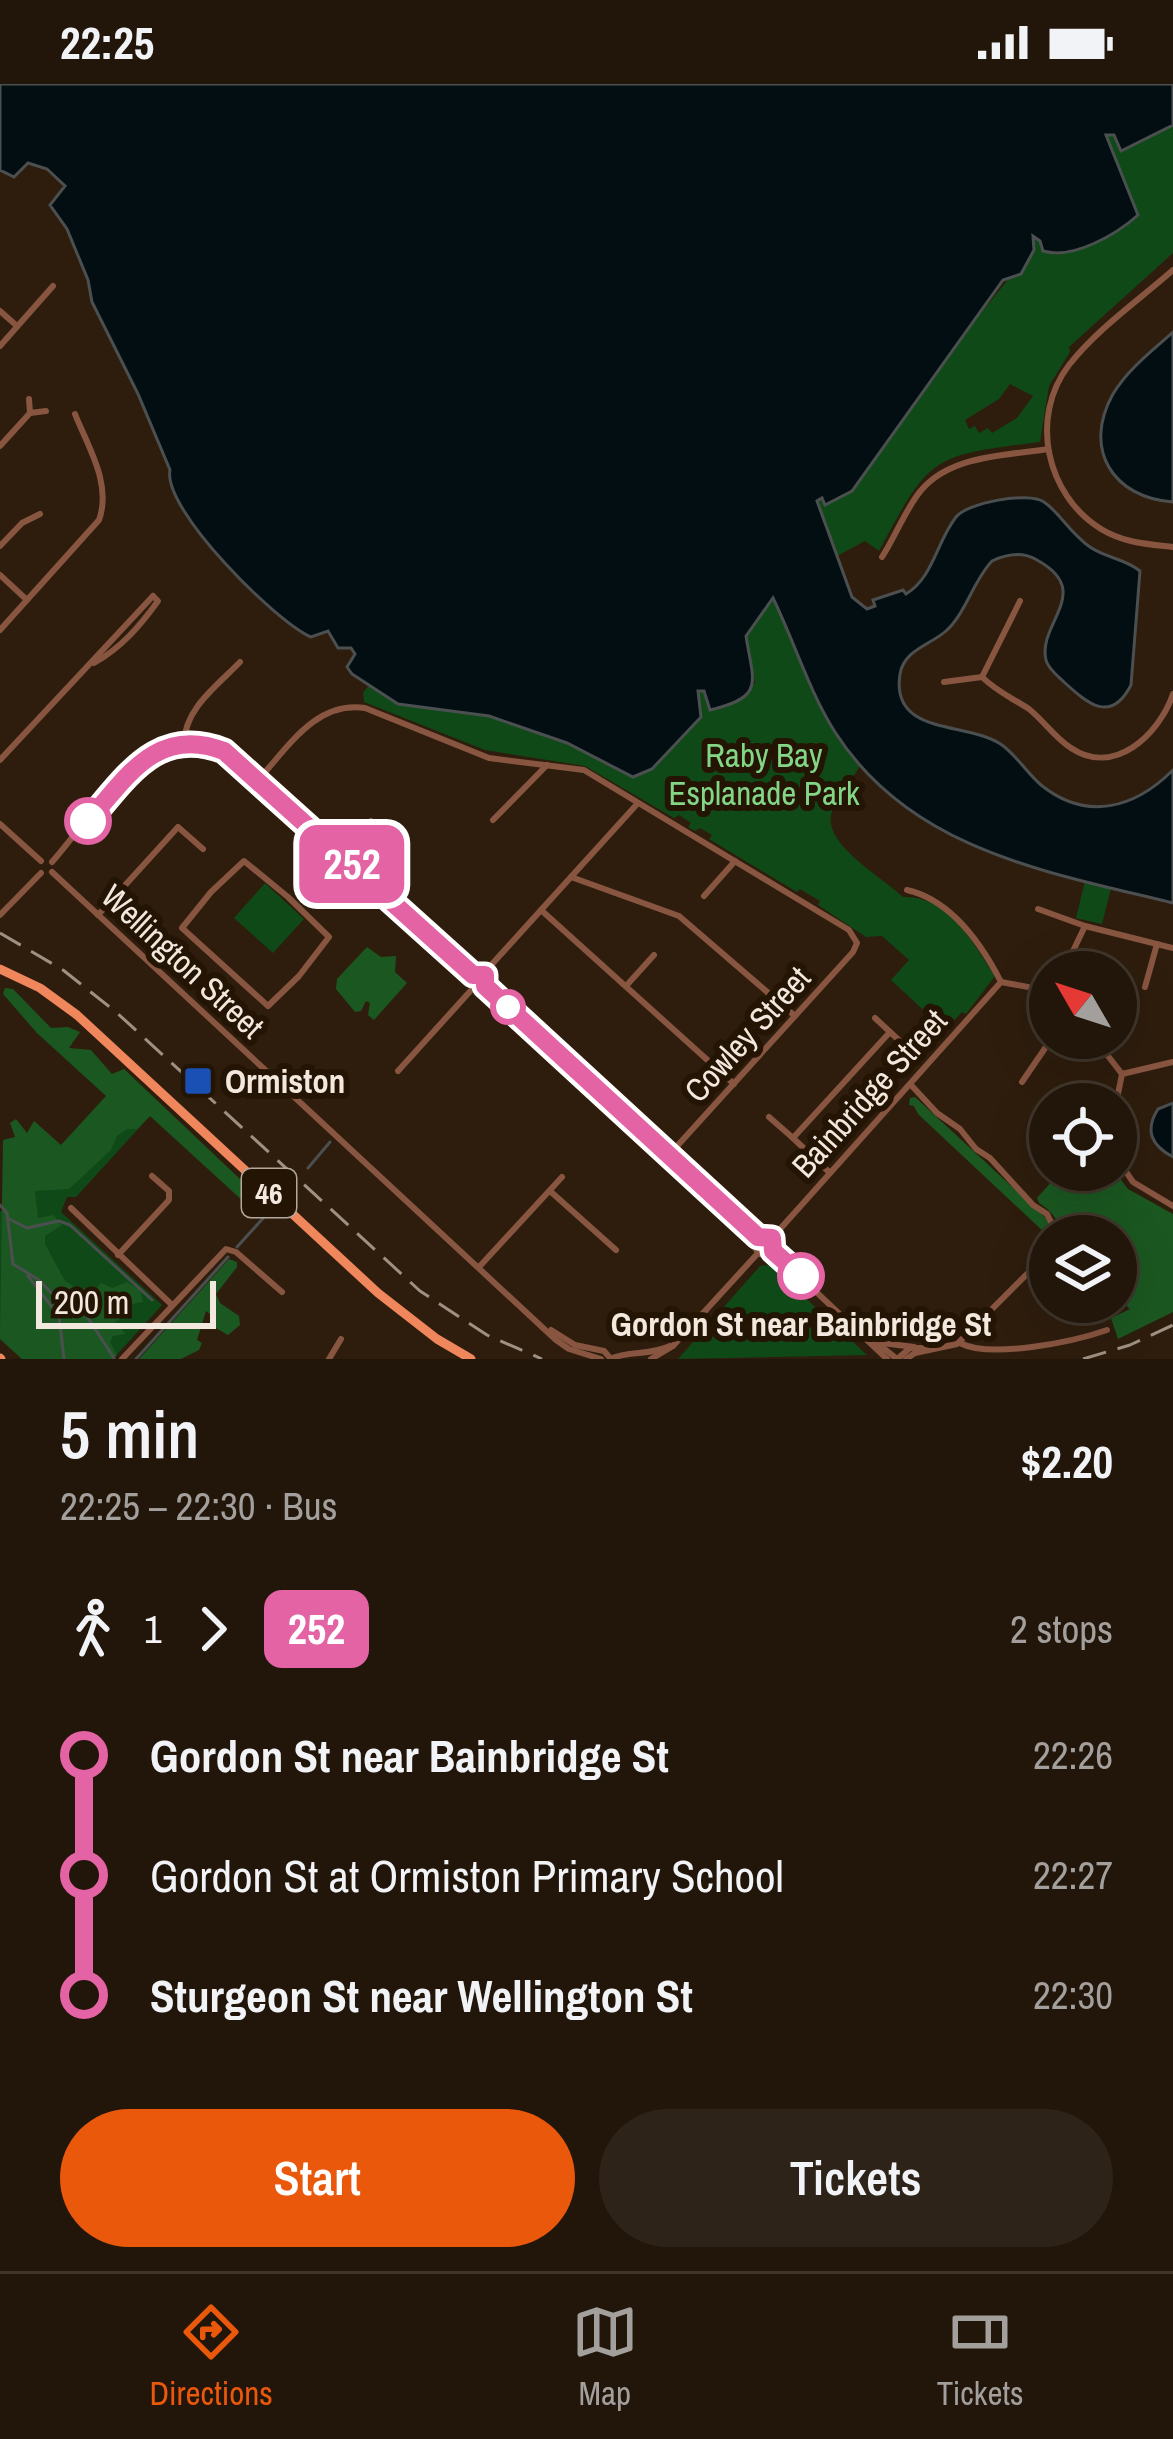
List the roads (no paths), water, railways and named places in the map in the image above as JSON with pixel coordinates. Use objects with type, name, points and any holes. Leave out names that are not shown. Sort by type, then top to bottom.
[{"type":"main road","name":"46","points":[[0,969],[40,988],[77,1015],[377,1293],[471,1359]]},
{"type":"street","points":[[1173,270],[1070,364],[1048,412],[1048,449],[1064,492],[1090,521],[1122,539],[1173,548]]},
{"type":"street","points":[[0,346],[53,286]]},
{"type":"street","points":[[0,311],[16,326]]},
{"type":"street","points":[[29,399],[30,413]]},
{"type":"street","points":[[0,446],[30,413],[46,411]]},
{"type":"street","points":[[0,630],[99,520],[103,509],[101,479],[75,414]]},
{"type":"street","points":[[882,557],[918,494],[947,470],[967,461],[1048,449]]},
{"type":"street","points":[[0,546],[22,523],[40,514]]},
{"type":"street","points":[[0,575],[27,600]]},
{"type":"street","points":[[0,760],[152,596],[158,598],[143,623],[112,653],[86,668]]},
{"type":"street","points":[[944,682],[982,676],[1020,601]]},
{"type":"street","points":[[184,743],[191,713],[240,662]]},
{"type":"street","points":[[982,676],[1073,750],[1098,759],[1135,747],[1162,718],[1173,694]]},
{"type":"street","points":[[259,779],[315,719],[347,705],[365,708],[508,762],[584,770],[735,861],[704,896]]},
{"type":"street","points":[[0,915],[41,873],[52,872],[52,862],[140,763],[159,750],[184,743],[224,751],[259,779],[473,975],[474,987]]},
{"type":"street","points":[[493,820],[547,765]]},
{"type":"street","points":[[473,975],[483,974],[638,803]]},
{"type":"street","points":[[343,856],[371,820]]},
{"type":"street","points":[[0,824],[40,861],[52,862]]},
{"type":"street","points":[[98,915],[178,827],[203,849]]},
{"type":"street","points":[[40,861],[41,873]]},
{"type":"street","points":[[244,861],[329,937],[268,1006],[182,928],[244,861]]},
{"type":"street","name":"Cowley Street","points":[[669,1155],[857,943],[849,930],[735,861]]},
{"type":"street","name":"Wellington Street","points":[[52,872],[548,1328],[575,1345],[604,1352],[608,1359]]},
{"type":"street","points":[[571,877],[680,916],[795,1016]]},
{"type":"street","points":[[907,890],[954,913],[1001,982],[1029,988]]},
{"type":"street","points":[[1038,909],[1173,948]]},
{"type":"street","points":[[541,910],[734,1084]]},
{"type":"street","points":[[1073,951],[1085,926]]},
{"type":"street","points":[[1145,987],[1157,944]]},
{"type":"street","points":[[626,986],[655,955]]},
{"type":"street","points":[[483,974],[485,986]]},
{"type":"street","name":"Bainbridge Street","points":[[772,1238],[1001,982]]},
{"type":"street","points":[[398,1071],[474,987],[485,986],[758,1237],[772,1238],[773,1251],[886,1359]]},
{"type":"street","points":[[874,1018],[903,1044]]},
{"type":"street","points":[[793,1138],[890,1032]]},
{"type":"street","points":[[1022,1082],[1038,1059]]},
{"type":"street","points":[[1111,1059],[1123,1074]]},
{"type":"street","points":[[1123,1074],[1173,1062]]},
{"type":"street","points":[[1121,1083],[1123,1074]]},
{"type":"street","points":[[911,1085],[1048,1215]]},
{"type":"street","points":[[769,1117],[830,1173]]},
{"type":"street","points":[[118,1255],[169,1200],[169,1191],[152,1176]]},
{"type":"street","points":[[480,1266],[562,1177]]},
{"type":"street","points":[[1137,1184],[1173,1206]]},
{"type":"street","points":[[550,1191],[616,1250]]},
{"type":"street","points":[[71,1208],[172,1305]]},
{"type":"street","points":[[758,1237],[759,1252],[773,1251]]},
{"type":"street","points":[[122,1359],[226,1249],[236,1252],[282,1292]]},
{"type":"street","points":[[651,1359],[678,1341],[759,1252]]},
{"type":"street","points":[[874,1339],[950,1348],[1029,1272]]},
{"type":"street","points":[[857,1328],[902,1359]]},
{"type":"street","points":[[962,1340],[970,1351],[1046,1348],[1107,1330]]},
{"type":"street","points":[[329,1359],[341,1339]]},
{"type":"street","points":[[608,1359],[655,1353],[678,1341]]},
{"type":"street","points":[[902,1359],[914,1347]]},
{"type":"street","points":[[902,1359],[933,1349]]},
{"type":"waterway","points":[[308,1168],[330,1142]]},
{"type":"waterway","points":[[0,1205],[7,1213],[13,1264],[39,1280],[58,1300],[86,1315],[114,1358]]},
{"type":"waterway","points":[[237,1247],[266,1215]]},
{"type":"waterway","points":[[9,1219],[27,1228],[59,1221],[70,1225],[152,1300]]},
{"type":"waterway","points":[[136,1359],[228,1257]]},
{"type":"waterway","points":[[28,1276],[59,1316],[64,1359]]},
{"type":"railway","points":[[0,933],[63,970],[116,1012],[420,1291],[487,1335],[542,1359]]},
{"type":"railway","points":[[1083,1359],[1173,1325]]},
{"type":"place","name":"Ormiston","points":[[198,1081]]},
{"type":"place","name":"Gordon St near Bainbridge St","points":[[801,1276]]},
{"type":"park label","name":"Raby Bay Esplanade Park","points":[[764,774]]}]
